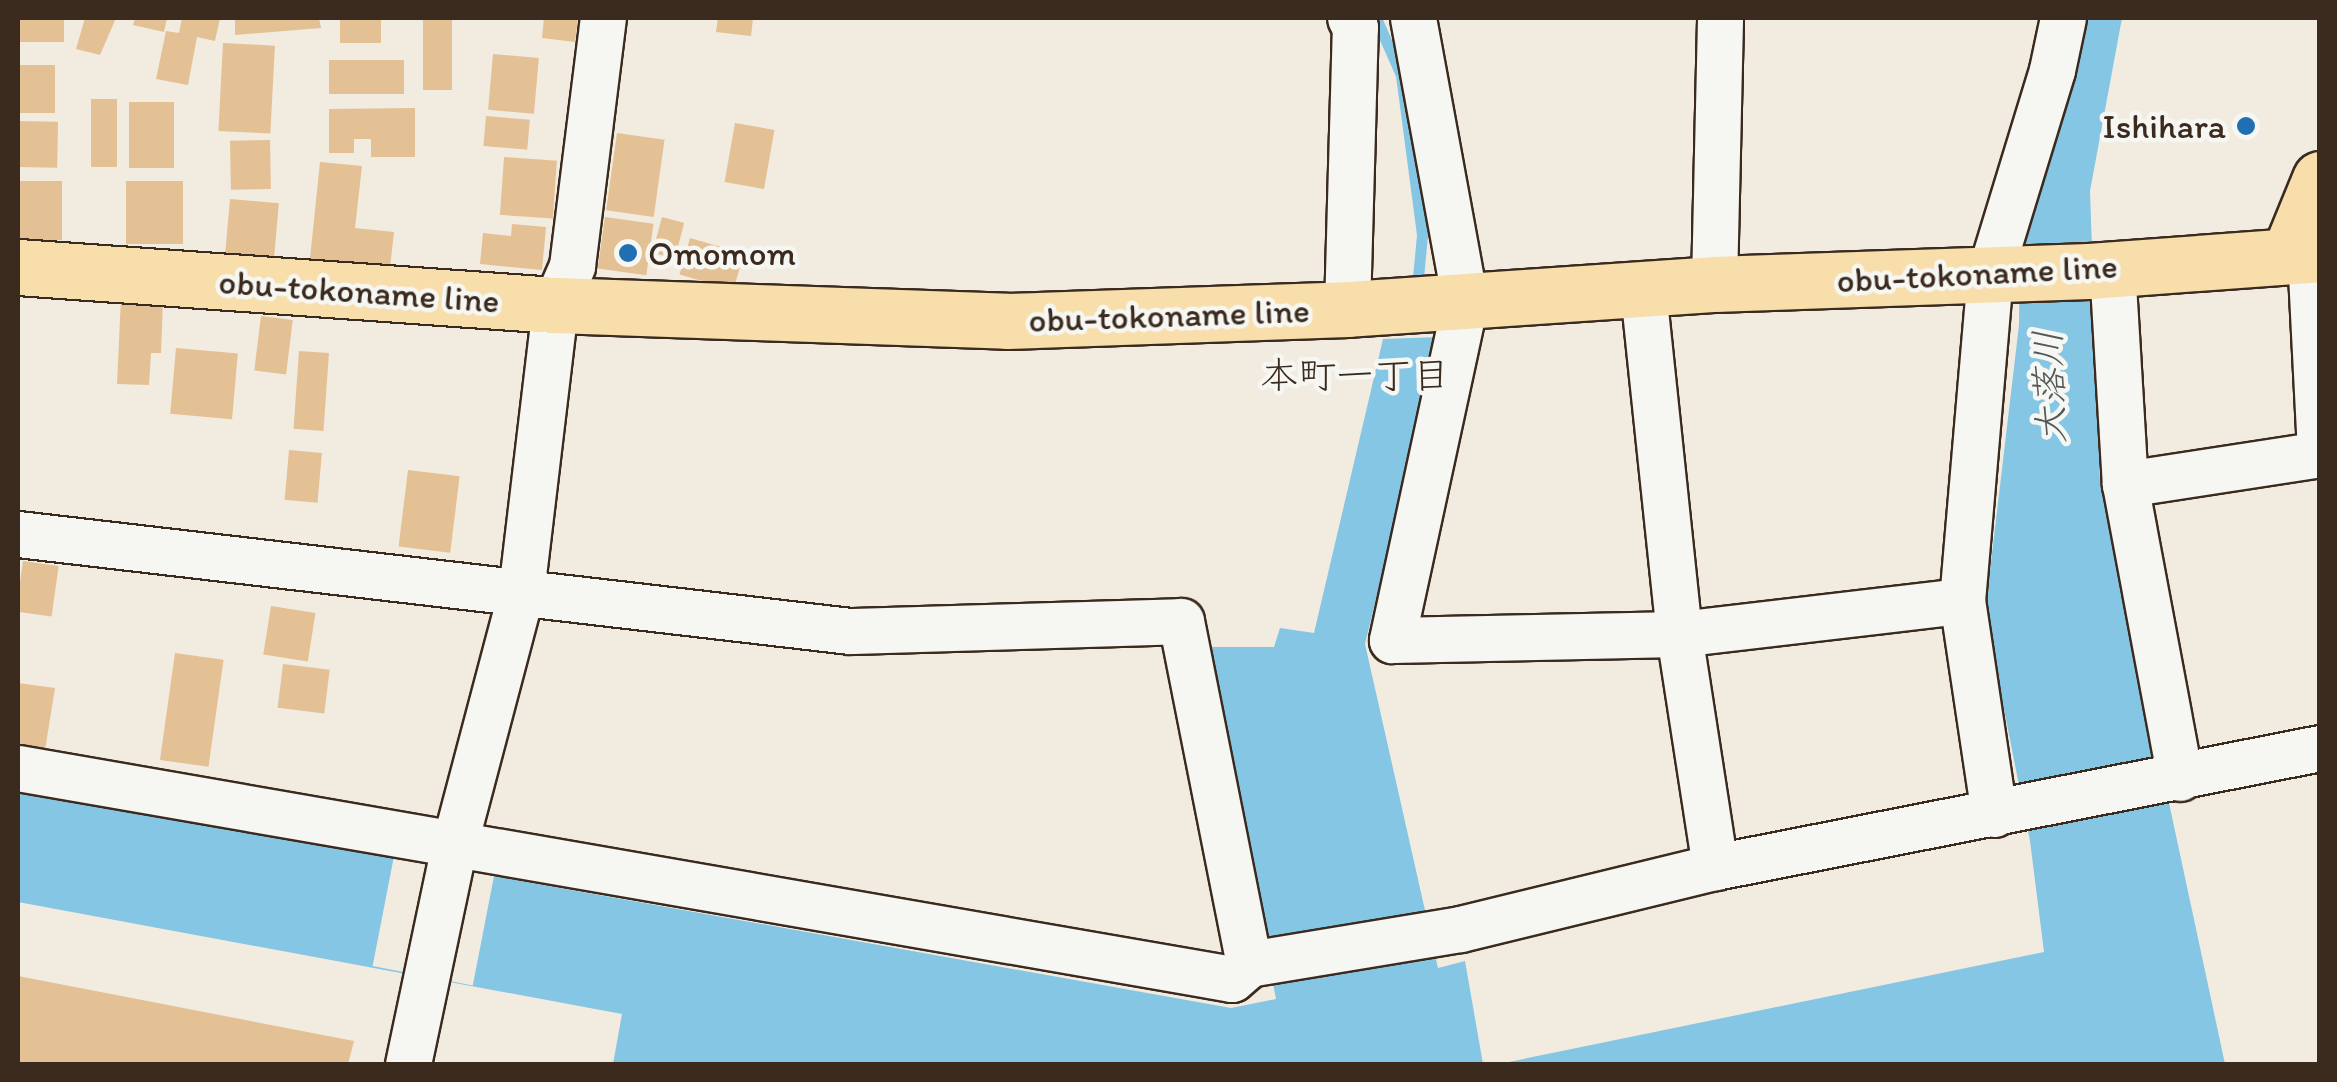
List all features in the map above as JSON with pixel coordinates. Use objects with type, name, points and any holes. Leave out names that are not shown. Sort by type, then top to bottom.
[{"type":"main road","points":[[2306,254],[2320,179]]},
{"type":"main road","name":"obu-tokoname line","points":[[18,267],[555,305],[1006,320],[1410,305],[1714,284],[2100,269],[2306,254]]},
{"type":"street","points":[[408,1064],[452,852],[521,592],[555,305],[572,266],[603,18]]},
{"type":"street","points":[[1413,18],[1410,305],[1392,640],[1679,634],[1962,601]]},
{"type":"street","points":[[1714,284],[1720,18]]},
{"type":"street","points":[[1994,814],[1962,601],[2002,273],[2063,18]]},
{"type":"street","points":[[1361,22],[1410,305]]},
{"type":"street","points":[[2125,484],[2320,453],[2306,254]]},
{"type":"street","points":[[2100,269],[2125,484],[2180,778]]},
{"type":"street","points":[[1644,291],[1679,634],[1715,867]]},
{"type":"street","points":[[18,534],[850,631],[1181,621],[1249,964]]},
{"type":"street","points":[[18,768],[452,852],[1232,979],[1249,964],[1460,929],[1715,867],[2320,748]]},
{"type":"water","name":"大落川","points":[[2069,18],[2122,18],[2090,191],[2100,481],[2225,1064],[1499,1064],[2044,952],[2030,841],[1985,613],[2019,325],[2020,229]]},
{"type":"water","points":[[1440,337],[1365,644],[1438,968],[1465,961],[1483,1064],[613,1064],[622,1014],[18,902],[18,791],[1231,1008],[1276,999],[1207,647],[1274,647],[1280,628],[1314,633],[1383,339]]},
{"type":"pier","points":[[394,856],[494,875],[473,985],[373,966]]},
{"type":"building","points":[[18,18],[64,18],[64,42],[18,42]]},
{"type":"building","points":[[85,18],[116,18],[100,55],[76,49]]},
{"type":"building","points":[[135,18],[167,18],[164,32],[133,25]]},
{"type":"building","points":[[182,18],[220,18],[215,41],[197,37],[188,85],[156,79],[166,31],[179,33]]},
{"type":"building","points":[[235,18],[319,18],[321,28],[235,35]]},
{"type":"building","points":[[340,18],[381,18],[381,43],[340,43]]},
{"type":"building","points":[[423,18],[452,18],[452,90],[423,90]]},
{"type":"building","points":[[544,18],[578,18],[575,42],[542,38]]},
{"type":"building","points":[[718,18],[753,18],[751,36],[716,32]]},
{"type":"building","points":[[223,43],[275,46],[270,134],[218,131]]},
{"type":"building","points":[[493,54],[539,58],[534,114],[488,110]]},
{"type":"building","points":[[329,60],[404,60],[404,94],[329,94]]},
{"type":"building","points":[[18,65],[55,65],[55,113],[18,113]]},
{"type":"building","points":[[91,99],[117,99],[117,167],[91,167]]},
{"type":"building","points":[[129,102],[174,102],[174,168],[129,168]]},
{"type":"building","points":[[415,108],[415,157],[371,157],[371,139],[354,139],[354,153],[329,153],[329,109]]},
{"type":"building","points":[[486,116],[530,120],[527,150],[483,146]]},
{"type":"building","points":[[18,121],[58,122],[57,168],[18,167]]},
{"type":"building","points":[[735,123],[774,130],[764,189],[725,182]]},
{"type":"building","points":[[617,133],[665,140],[654,217],[606,210]]},
{"type":"building","points":[[270,140],[271,189],[231,190],[230,141]]},
{"type":"building","points":[[504,157],[557,161],[553,219],[500,215]]},
{"type":"building","points":[[320,162],[362,166],[355,228],[394,232],[389,276],[309,268]]},
{"type":"building","points":[[18,181],[62,181],[62,240],[18,240]]},
{"type":"building","points":[[126,181],[183,181],[183,244],[126,244]]},
{"type":"building","points":[[230,199],[279,203],[274,257],[225,253]]},
{"type":"building","points":[[605,217],[654,224],[646,275],[598,268]]},
{"type":"building","points":[[662,217],[684,223],[675,259],[652,253]]},
{"type":"building","points":[[512,224],[546,227],[542,270],[480,264],[483,233],[511,236]]},
{"type":"building","points":[[690,238],[744,253],[733,290],[680,275]]},
{"type":"building","points":[[121,298],[163,300],[161,353],[151,353],[149,385],[117,384]]},
{"type":"building","points":[[261,316],[293,320],[286,374],[254,371]]},
{"type":"building","points":[[176,348],[238,353],[232,419],[170,414]]},
{"type":"building","points":[[299,351],[329,353],[323,431],[294,429]]},
{"type":"building","points":[[289,450],[322,453],[318,503],[285,500]]},
{"type":"building","points":[[408,470],[460,476],[450,553],[399,546]]},
{"type":"building","points":[[23,561],[59,566],[52,617],[18,612]]},
{"type":"building","points":[[271,606],[315,613],[308,661],[263,654]]},
{"type":"building","points":[[175,653],[224,660],[208,767],[160,760]]},
{"type":"building","points":[[283,664],[330,670],[324,713],[278,708]]},
{"type":"building","points":[[18,683],[55,688],[45,750],[18,746]]},
{"type":"building","points":[[18,976],[354,1041],[348,1064],[18,1064]]},
{"type":"waterway","points":[[1376,18],[1401,75],[1422,235],[1417,288]]},
{"type":"place","name":"Ishihara","points":[[2246,126]]},
{"type":"place","name":"Omomom","points":[[628,253]]},
{"type":"district","name":"本町一丁目","points":[[1355,376]]}]
